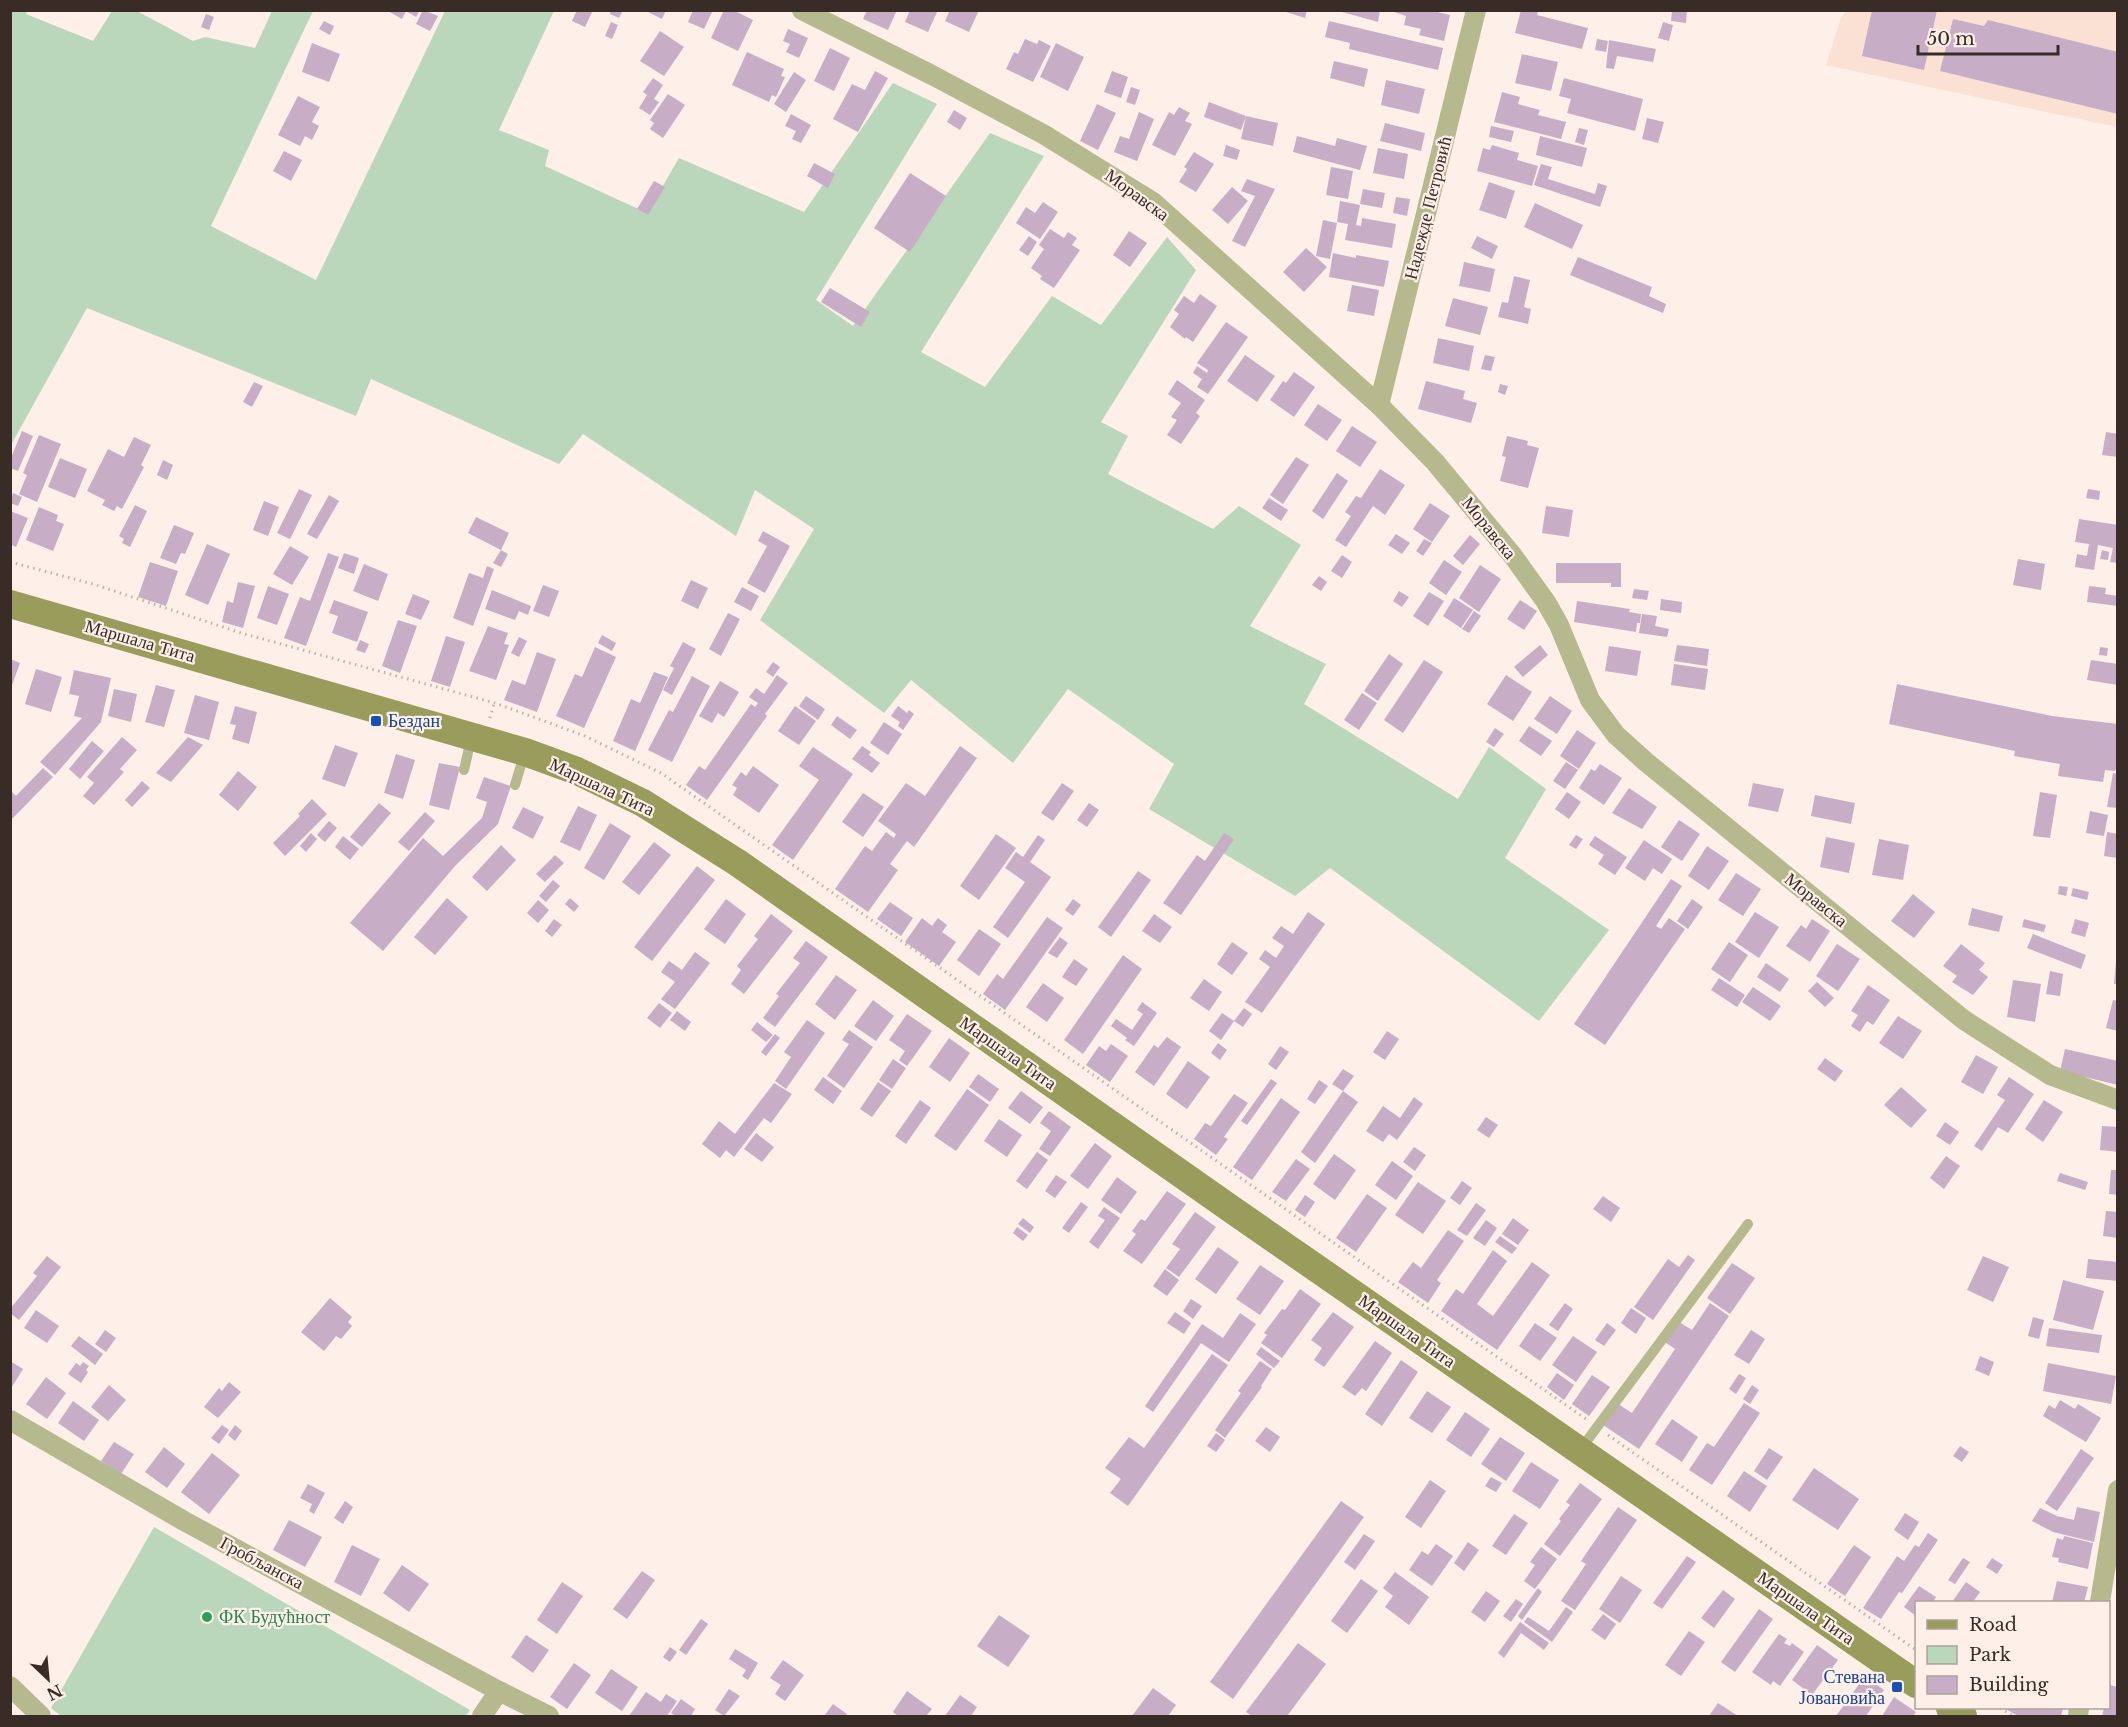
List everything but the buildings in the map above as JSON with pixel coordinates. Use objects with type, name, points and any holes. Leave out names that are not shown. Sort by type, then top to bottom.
[{"type":"main road","name":"Маршала Тита","points":[[10,604],[525,752],[577,771],[635,799],[738,863],[1234,1211],[1915,1683]]},
{"type":"street","name":"Моравска","points":[[802,10],[1043,134],[1153,202],[1379,405],[1435,462],[1512,555],[1546,602],[1559,625],[1590,700],[1616,735],[1646,762],[1964,1020],[2050,1075],[2118,1100]]},
{"type":"street","name":"Надежде Петровић","points":[[1379,405],[1476,10]]},
{"type":"street","name":"Гробљанска","points":[[10,1420],[184,1521],[549,1716]]},
{"type":"street","points":[[2100,1601],[2118,1490]]},
{"type":"street","points":[[10,1686],[41,1716]]},
{"type":"street","points":[[482,1716],[499,1691]]},
{"type":"lane","points":[[464,770],[471,736]]},
{"type":"lane","points":[[515,785],[525,752]]},
{"type":"lane","points":[[1580,1450],[1748,1224]]},
{"type":"shaded area","points":[[1846,11],[2118,12],[2117,127],[1826,65],[1841,18]]},
{"type":"green space","points":[[11,11],[27,11],[26,14],[93,41],[112,11],[137,11],[193,41],[205,37],[255,48],[272,11],[313,11],[211,226],[316,280],[445,11],[554,11],[499,130],[549,150],[545,166],[647,213],[679,158],[804,212],[893,83],[937,104],[816,300],[853,326],[990,133],[1044,156],[921,352],[985,387],[1052,296],[1101,325],[1167,237],[1196,270],[1101,422],[1128,436],[1108,474],[1213,529],[1239,506],[1301,545],[1250,626],[1326,664],[1304,704],[1458,799],[1489,747],[1546,789],[1505,858],[1609,930],[1539,1021],[1330,868],[1295,896],[1149,809],[1174,764],[1068,689],[1013,763],[911,680],[884,713],[760,620],[814,529],[755,490],[736,536],[583,434],[559,464],[371,379],[356,416],[87,308],[11,445]]},
{"type":"green space","name":"ФК Будућност","points":[[154,1527],[470,1710],[466,1716],[61,1716],[51,1708]]},
{"type":"place","name":"Бездан","points":[[376,721]]},
{"type":"place","name":"ФК Будућност","points":[[207,1617]]},
{"type":"place","name":"Стевана Јовановића","points":[[1897,1687]]}]
